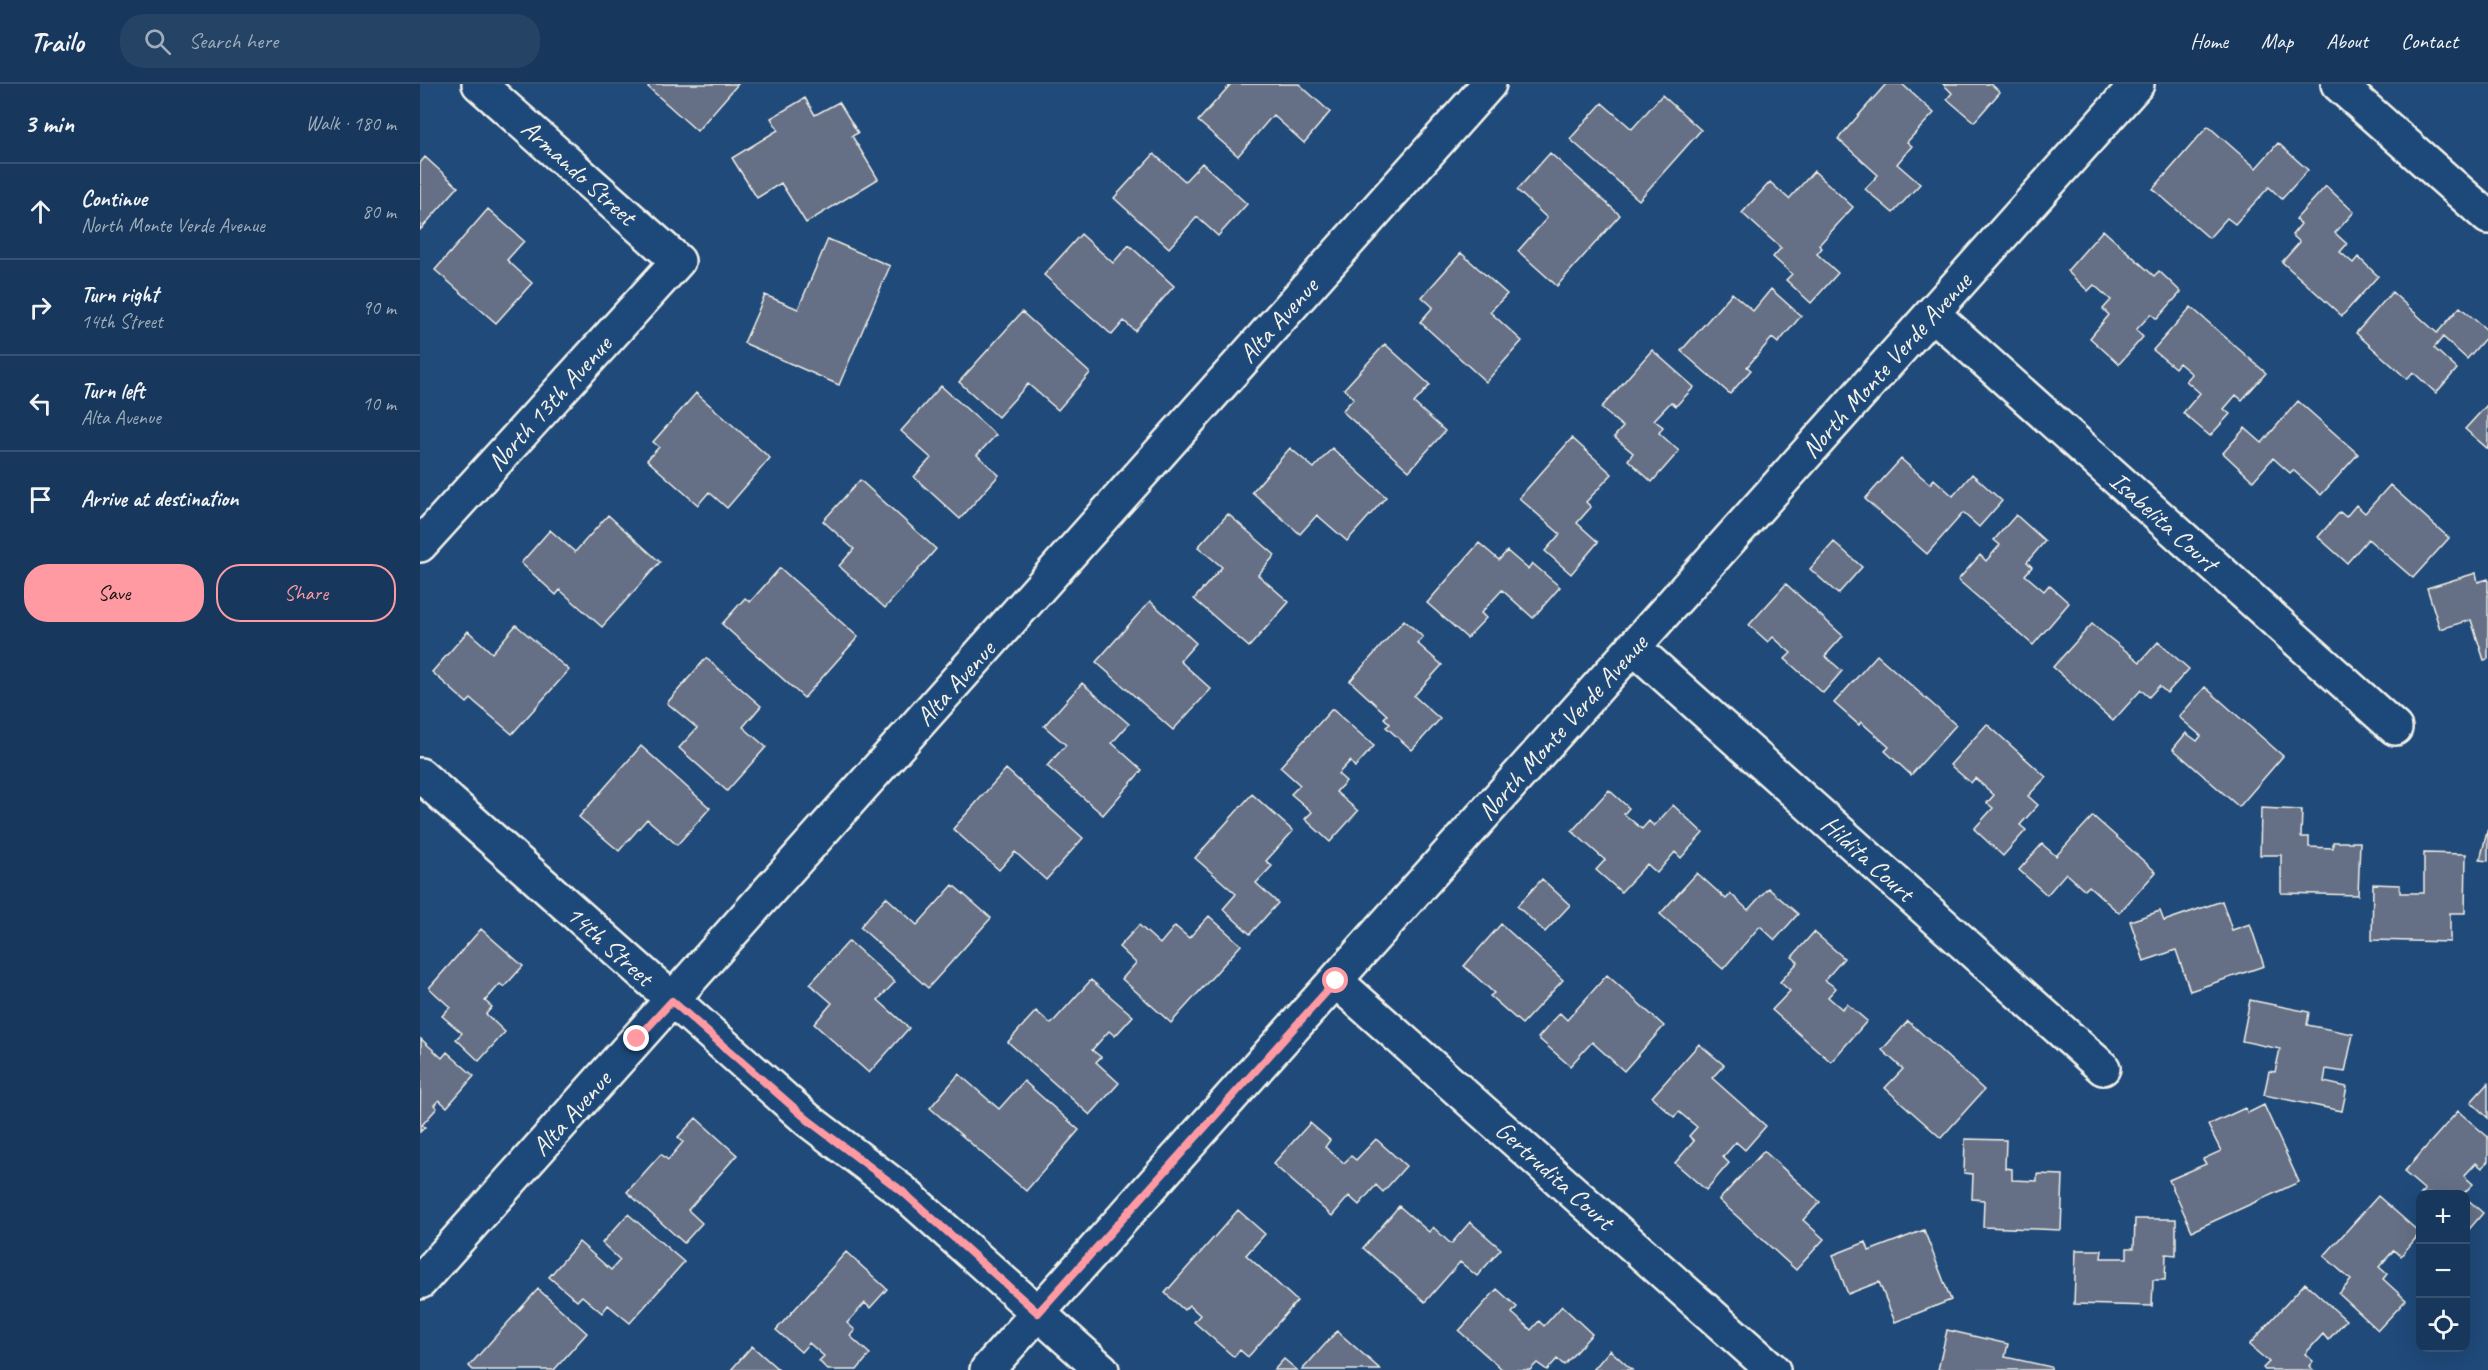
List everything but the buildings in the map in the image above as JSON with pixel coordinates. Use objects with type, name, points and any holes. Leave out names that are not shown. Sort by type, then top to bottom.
[{"type":"street","name":"Armando Street","points":[[479,84],[678,261]]},
{"type":"street","name":"Alta Avenue","points":[[420,1282],[1489,84]]},
{"type":"street","name":"North Monte Verde Avenue","points":[[987,1370],[2137,84]]},
{"type":"street","points":[[2338,84],[2488,217]]},
{"type":"street","name":"North 13th Avenue","points":[[420,545],[678,261]]},
{"type":"street","name":"Isabelita Court","points":[[1932,314],[2395,728]]},
{"type":"street","name":"Hildita Court","points":[[1633,647],[2103,1068]]},
{"type":"street","name":"14th Street","points":[[420,775],[808,1120],[903,1192],[1102,1370]]},
{"type":"street","name":"Gertrudita Court","points":[[1336,981],[1773,1370]]},
{"type":"route","points":[[637,1039],[672,1001],[808,1120],[903,1192],[1038,1313],[1336,981]]}]
